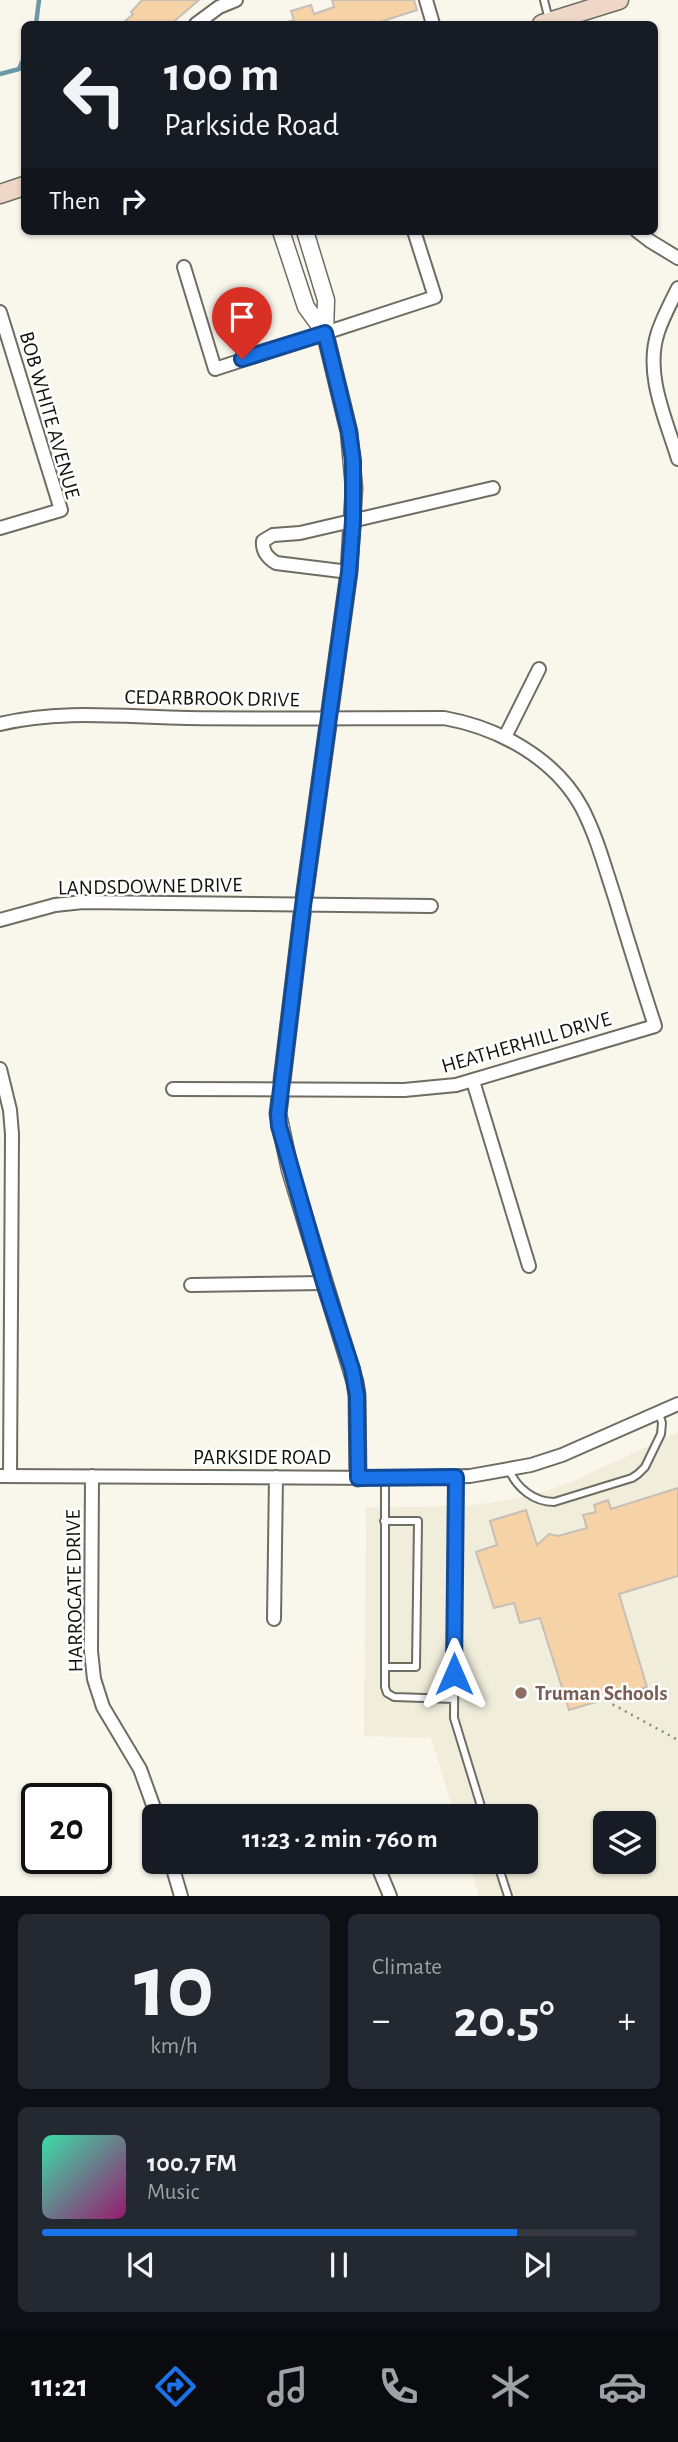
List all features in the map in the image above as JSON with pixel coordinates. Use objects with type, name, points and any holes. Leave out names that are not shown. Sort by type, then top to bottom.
[{"type":"main road","points":[[556,21],[619,0]]},
{"type":"main road","points":[[0,194],[21,187]]},
{"type":"street","points":[[200,21],[236,0]]},
{"type":"street","points":[[426,0],[432,21]]},
{"type":"street","points":[[282,235],[306,307],[325,333]]},
{"type":"street","points":[[305,235],[326,300],[325,333],[349,432],[353,461],[353,521],[349,572],[303,906],[279,1126],[352,1369],[357,1395],[358,1478]]},
{"type":"street","points":[[184,267],[215,369],[435,297],[415,235]]},
{"type":"street","points":[[644,235],[678,258]]},
{"type":"street","points":[[678,288],[657,333],[653,359],[655,383],[678,459]]},
{"type":"street","name":"BOB WHITE AVENUE","points":[[0,312],[61,510],[0,528]]},
{"type":"street","points":[[349,572],[276,563],[269,559],[262,546],[263,541],[273,536],[300,533],[493,488]]},
{"type":"street","points":[[505,737],[539,670]]},
{"type":"street","name":"CEDARBROOK DRIVE","points":[[0,724],[38,716],[69,715],[444,718],[485,728],[505,737],[561,778],[581,806],[601,857],[655,1026]]},
{"type":"street","name":"LANDSDOWNE DRIVE","points":[[0,920],[55,905],[83,902],[431,906]]},
{"type":"street","name":"HEATHERHILL DRIVE","points":[[173,1089],[426,1089],[473,1081],[655,1026]]},
{"type":"street","points":[[0,1069],[10,1110],[6,1163],[5,1476]]},
{"type":"street","points":[[473,1081],[529,1266]]},
{"type":"street","points":[[191,1284],[324,1283]]},
{"type":"street","name":"PARKSIDE ROAD","points":[[5,1476],[456,1477],[509,1470],[562,1455],[678,1404]]},
{"type":"street","name":"HARROGATE DRIVE","points":[[92,1476],[91,1651],[94,1679],[103,1707],[139,1769],[152,1804]]},
{"type":"street","points":[[274,1619],[276,1477]]},
{"type":"street","points":[[175,1874],[181,1896]]},
{"type":"street","points":[[381,1874],[390,1896]]},
{"type":"lane","points":[[544,0],[547,21]]},
{"type":"lane","points":[[509,1470],[513,1481],[522,1489],[548,1502],[632,1478],[645,1467],[661,1434],[659,1413]]},
{"type":"lane","points":[[456,1477],[455,1722],[480,1804]]},
{"type":"lane","points":[[385,1478],[385,1687],[387,1693],[394,1697],[454,1699]]},
{"type":"lane","points":[[384,1521],[418,1521],[416,1667],[385,1667]]},
{"type":"lane","points":[[501,1874],[508,1896]]},
{"type":"path","points":[[610,1698],[612,1704],[678,1740]]},
{"type":"shaded area","name":"Truman Schools","points":[[678,1432],[678,1896],[479,1896],[473,1874],[538,1874],[538,1804],[451,1804],[431,1738],[364,1736],[366,1507],[467,1506],[549,1490]]},
{"type":"building","points":[[142,0],[199,0],[174,21],[125,21],[133,14],[131,12]]},
{"type":"building","points":[[332,0],[414,0],[417,10],[383,21],[290,21],[294,20],[291,11],[311,5],[314,14],[334,7]]},
{"type":"building","points":[[678,1488],[678,1576],[619,1594],[647,1687],[569,1710],[540,1618],[520,1623],[514,1603],[494,1608],[476,1552],[497,1545],[490,1521],[526,1510],[537,1545],[549,1534],[558,1536],[587,1528],[583,1515],[596,1512],[594,1505],[608,1500],[611,1509]]},
{"type":"waterway","points":[[36,21],[39,0]]},
{"type":"waterway","points":[[0,74],[19,69],[21,65]]},
{"type":"place","name":"Truman Schools","points":[[521,1693]]},
{"type":"route","points":[[242,359],[325,333],[349,432],[354,488],[349,572],[303,906],[278,1114],[279,1126],[290,1170],[352,1369],[357,1395],[358,1478],[456,1477],[454,1674]]}]
